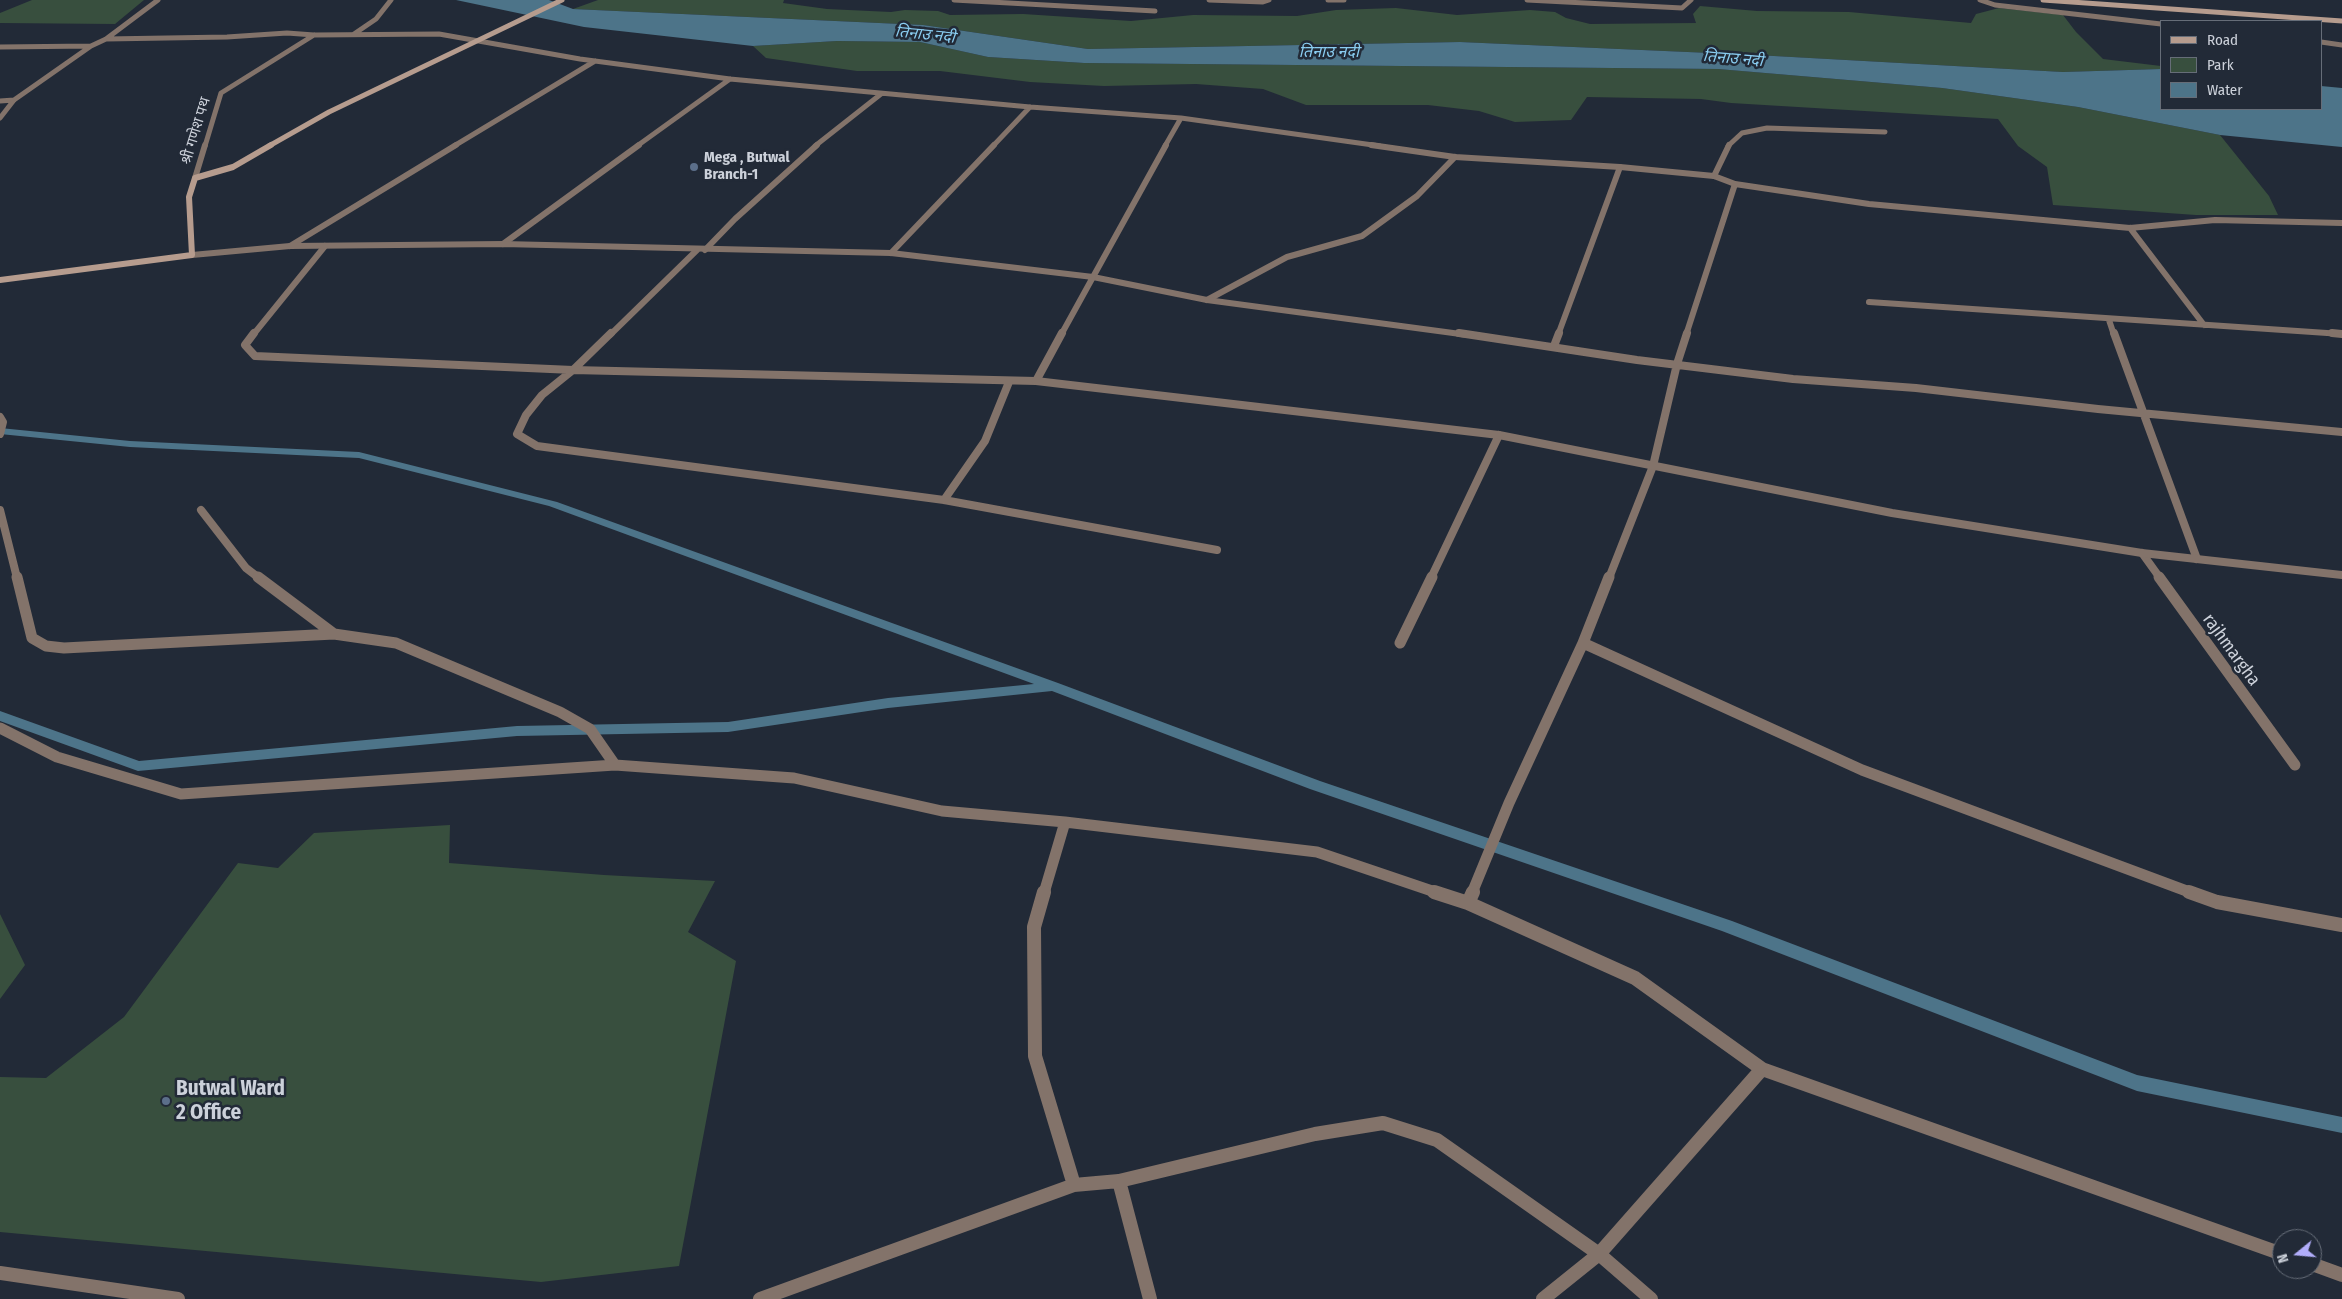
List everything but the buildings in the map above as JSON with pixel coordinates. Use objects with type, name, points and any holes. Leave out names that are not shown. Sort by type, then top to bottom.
[{"type":"main road","points":[[195,178],[233,167],[329,112],[562,0]]},
{"type":"main road","points":[[2044,0],[2342,21]]},
{"type":"main road","name":"श्री गणेश पथ","points":[[192,255],[189,197],[195,178]]},
{"type":"main road","points":[[0,280],[192,255]]},
{"type":"street","points":[[0,118],[14,100],[91,46],[106,39],[158,0]]},
{"type":"street","points":[[354,34],[376,19],[391,0]]},
{"type":"street","points":[[954,0],[1155,11]]},
{"type":"street","points":[[1209,0],[1263,2],[1269,0]]},
{"type":"street","points":[[1328,0],[1344,0]]},
{"type":"street","points":[[1527,0],[1682,8],[1691,0]]},
{"type":"street","points":[[1980,0],[1995,5],[2160,24]]},
{"type":"street","points":[[106,39],[227,37],[287,33],[314,35],[439,34],[595,61],[730,79],[1030,107],[1181,118],[1456,157],[1620,167],[1714,176],[1735,184],[1869,204],[2130,228],[2215,220],[2342,223]]},
{"type":"street","name":"श्री गणेश पथ","points":[[195,178],[221,94],[314,35]]},
{"type":"street","points":[[2322,42],[2342,45]]},
{"type":"street","points":[[0,47],[91,46]]},
{"type":"street","points":[[290,246],[595,61]]},
{"type":"street","points":[[503,244],[730,79]]},
{"type":"street","points":[[881,94],[809,151],[573,370],[542,395],[526,415],[516,434],[537,446],[944,500],[1218,550]]},
{"type":"street","points":[[0,101],[14,100]]},
{"type":"street","points":[[891,253],[1030,107]]},
{"type":"street","points":[[1036,381],[1181,118]]},
{"type":"street","points":[[1714,176],[1728,146],[1742,133],[1766,128],[1885,132]]},
{"type":"street","points":[[1207,300],[1287,257],[1362,236],[1417,196],[1456,157]]},
{"type":"street","points":[[1554,346],[1620,167]]},
{"type":"street","points":[[1468,903],[1510,802],[1584,642],[1652,466],[1677,364],[1735,184]]},
{"type":"street","points":[[2130,228],[2204,325]]},
{"type":"street","points":[[192,255],[290,246],[503,244],[891,253],[1093,277],[1207,300],[1792,379],[1916,388],[2342,432]]},
{"type":"street","points":[[325,246],[245,345],[255,356],[573,370],[1009,382],[1036,381],[1499,435],[1892,513],[2142,553],[2342,575]]},
{"type":"street","points":[[1868,302],[2109,320],[2342,334]]},
{"type":"street","points":[[2109,320],[2145,412],[2197,559]]},
{"type":"street","points":[[944,500],[985,441],[1009,382]]},
{"type":"street","points":[[0,418],[3,422],[0,434]]},
{"type":"street","points":[[1400,643],[1499,435]]},
{"type":"street","points":[[0,510],[32,638],[46,646],[64,648],[334,634],[396,643],[560,712],[590,729],[615,765]]},
{"type":"street","points":[[201,510],[246,568],[334,634]]},
{"type":"street","name":"rajhmargha","points":[[2142,553],[2295,765]]},
{"type":"street","points":[[1584,642],[1872,774],[2217,902],[2342,925]]},
{"type":"street","points":[[0,728],[57,757],[181,794],[615,765],[794,778],[942,810],[1065,822],[1317,852],[1468,903],[1634,978],[1762,1069],[2272,1250]]},
{"type":"street","points":[[1065,822],[1034,927],[1035,1056],[1074,1185]]},
{"type":"street","points":[[1543,1299],[1599,1254],[1762,1069]]},
{"type":"street","points":[[760,1299],[1074,1185],[1119,1181],[1315,1134],[1383,1123],[1437,1140],[1599,1254],[1651,1299]]},
{"type":"street","points":[[1119,1181],[1150,1299]]},
{"type":"street","points":[[2322,1268],[2342,1275]]},
{"type":"street","points":[[0,1273],[178,1299]]},
{"type":"green space","points":[[32,0],[144,0],[115,24],[0,23],[0,13]]},
{"type":"green space","points":[[598,0],[784,0],[783,3],[827,9],[891,12],[905,10],[938,11],[950,15],[1023,14],[1131,21],[1193,15],[1297,16],[1336,10],[1396,8],[1457,15],[1530,10],[1555,12],[1566,18],[1590,24],[1696,23],[1693,14],[1700,6],[1757,11],[1849,12],[1971,23],[1976,14],[1999,8],[2063,15],[2076,32],[2103,59],[2160,66],[2160,69],[2063,72],[1756,55],[1460,42],[1088,49],[923,25],[573,9]]},
{"type":"green space","points":[[837,41],[920,42],[988,57],[1084,63],[1718,69],[1942,88],[2078,107],[2220,135],[2269,196],[2278,215],[2196,215],[2053,205],[2047,167],[2018,146],[1998,119],[1731,103],[1701,99],[1587,97],[1571,120],[1515,122],[1479,111],[1428,105],[1306,105],[1263,89],[1196,84],[1104,86],[1030,82],[940,71],[857,71],[766,58],[753,46]]},
{"type":"green space","points":[[450,825],[449,863],[604,875],[715,881],[688,932],[736,961],[679,1266],[541,1282],[0,1232],[0,1077],[46,1078],[124,1017],[238,863],[278,868],[314,833]]},
{"type":"green space","points":[[0,914],[25,965],[0,999]]},
{"type":"water","name":"तिनाउ नदी","points":[[456,0],[549,0],[573,9],[923,25],[1088,49],[1460,42],[1756,55],[2063,72],[2160,69],[2160,110],[2322,110],[2322,86],[2342,88],[2342,147],[2220,135],[2078,107],[1942,88],[1718,69],[1084,63],[988,57],[920,42],[837,41],[753,46],[584,27]]},
{"type":"waterway","points":[[0,431],[130,444],[359,455],[553,504],[1053,686],[1315,785],[1727,926],[2137,1083],[2342,1125]]},
{"type":"waterway","points":[[0,716],[138,766],[517,731],[728,727],[888,703],[1049,687]]},
{"type":"place","name":"Mega , Butwal Branch-1","points":[[694,167]]},
{"type":"place","name":"Butwal Ward 2 Office","points":[[166,1101]]}]
